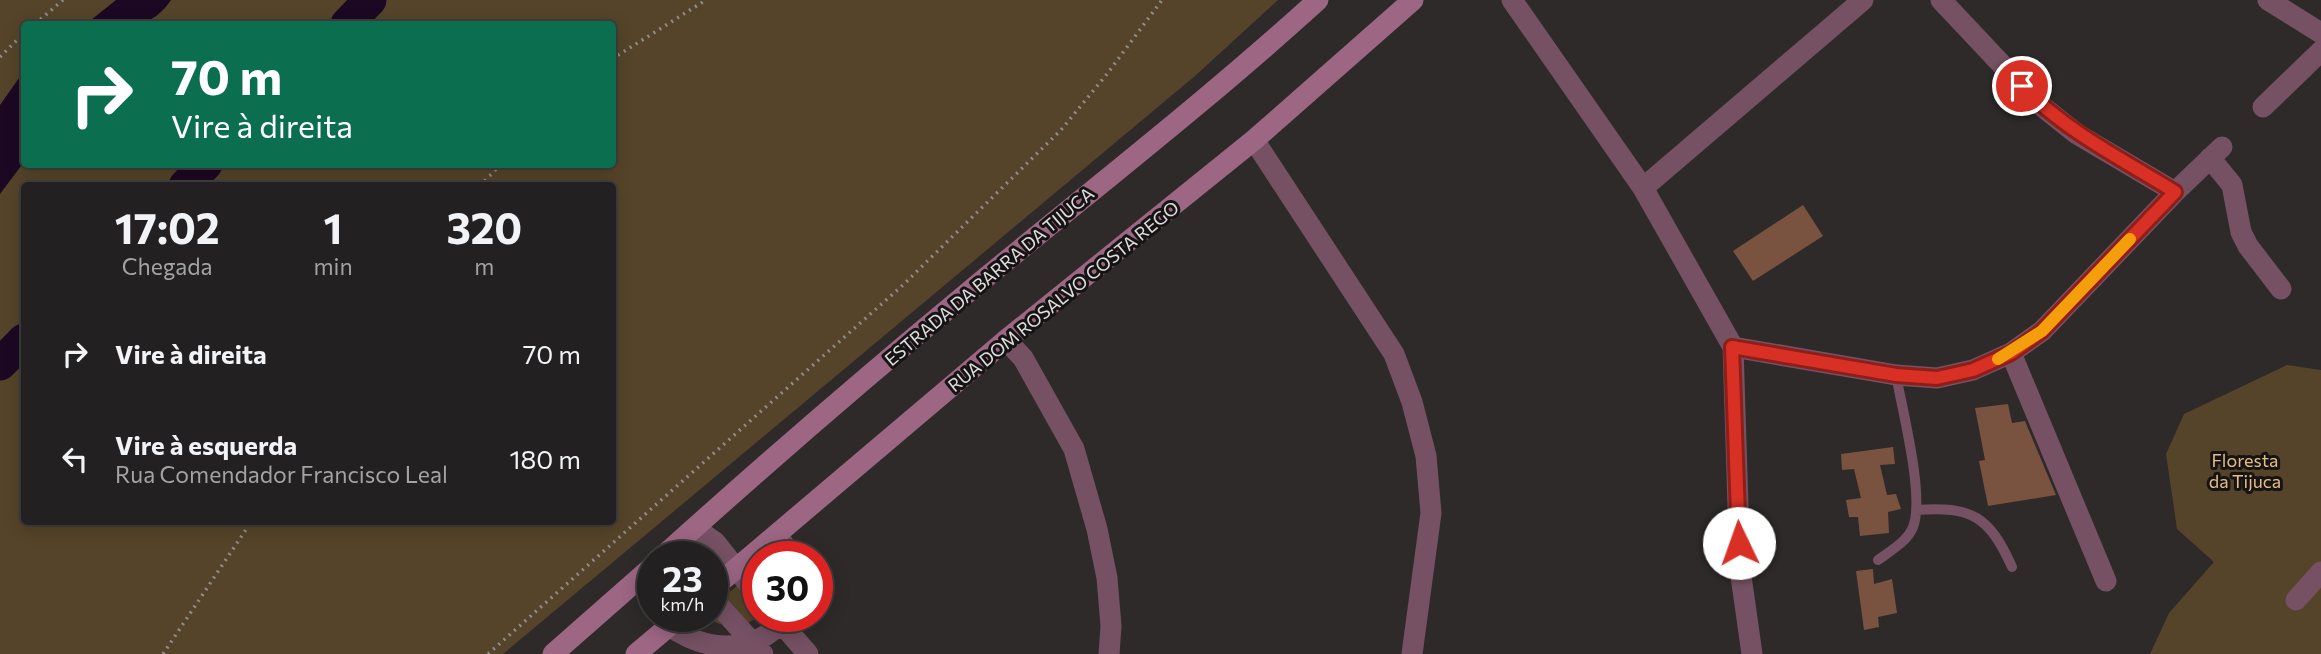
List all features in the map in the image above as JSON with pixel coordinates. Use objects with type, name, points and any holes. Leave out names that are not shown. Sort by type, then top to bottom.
[{"type":"main road","name":"ESTRADA DA BARRA DA TIJUCA","points":[[683,541],[959,300],[1264,49],[1318,0]]},
{"type":"main road","name":"RUA DOM ROSALVO COSTA REGO","points":[[728,576],[1006,341],[1254,140],[1413,0]]},
{"type":"main road","points":[[552,654],[637,580]]},
{"type":"main road","points":[[636,654],[662,632]]},
{"type":"street","points":[[1513,0],[1643,188],[1732,347],[1740,569],[1752,654]]},
{"type":"street","points":[[1643,188],[1863,0]]},
{"type":"street","points":[[1941,0],[2038,103],[2077,134],[2175,192]]},
{"type":"street","points":[[2268,0],[2321,33]]},
{"type":"street","points":[[2263,107],[2321,51]]},
{"type":"street","points":[[1254,140],[1394,354],[1412,402],[1426,456],[1431,513],[1412,654]]},
{"type":"street","points":[[1732,347],[1896,375],[1937,378],[1973,370],[2011,353],[2042,331],[2216,153],[2232,185],[2241,232],[2248,246],[2281,289]]},
{"type":"street","points":[[1006,341],[1023,358],[1074,449],[1097,529],[1107,578],[1111,626],[1109,654]]},
{"type":"street","points":[[2011,353],[2106,581]]},
{"type":"street","points":[[695,528],[716,542],[742,577]]},
{"type":"street","points":[[777,534],[781,541]]},
{"type":"street","points":[[2296,600],[2321,572]]},
{"type":"street","points":[[728,616],[759,650]]},
{"type":"street","points":[[686,632],[701,647],[719,652],[759,650]]},
{"type":"street","points":[[759,650],[772,632]]},
{"type":"street","points":[[791,632],[808,654]]},
{"type":"lane","points":[[1878,560],[1909,536],[1914,525],[1917,500],[1896,375]]},
{"type":"lane","points":[[1916,510],[1949,508],[1985,523],[2002,544],[2012,567]]},
{"type":"path","points":[[38,21],[63,0]]},
{"type":"path","points":[[616,56],[706,0]]},
{"type":"path","points":[[488,654],[912,276],[1060,130],[1107,74],[1162,0]]},
{"type":"path","points":[[0,57],[21,36]]},
{"type":"path","points":[[484,182],[497,168]]},
{"type":"path","points":[[163,654],[249,525]]},
{"type":"green space","points":[[0,0],[1278,0],[1195,76],[503,654],[0,654]]},
{"type":"green space","name":"Floresta da Tijuca","points":[[2287,365],[2321,370],[2321,654],[2150,654],[2169,613],[2214,562],[2177,529],[2166,454],[2184,414]]},
{"type":"green space","points":[[742,582],[742,625],[728,626],[728,593]]},
{"type":"shaded area","points":[[116,0],[171,0],[162,11],[146,21],[90,21]]},
{"type":"shaded area","points":[[21,75],[21,166],[0,194],[0,105]]},
{"type":"building","points":[[1803,205],[1823,236],[1753,281],[1733,251]]},
{"type":"building","points":[[2008,404],[2012,423],[2025,421],[2056,495],[1988,506],[1979,461],[1985,460],[1975,408]]},
{"type":"building","points":[[1893,447],[1895,464],[1880,465],[1887,495],[1896,494],[1901,509],[1888,512],[1889,533],[1860,536],[1858,517],[1849,517],[1846,500],[1861,498],[1854,469],[1842,470],[1841,454]]},
{"type":"building","points":[[1873,569],[1874,584],[1892,579],[1897,613],[1878,617],[1879,627],[1864,630],[1856,571]]},
{"type":"waterway","points":[[350,21],[370,0]]},
{"type":"waterway","points":[[189,182],[202,168]]},
{"type":"waterway","points":[[0,364],[21,343]]},
{"type":"slow traffic","points":[[1998,359],[2042,331],[2130,239]]},
{"type":"route","points":[[1739,543],[1732,347],[1896,375],[1937,378],[1973,370],[2011,353],[2042,331],[2175,192],[2077,134],[2038,103],[2022,86]]}]
